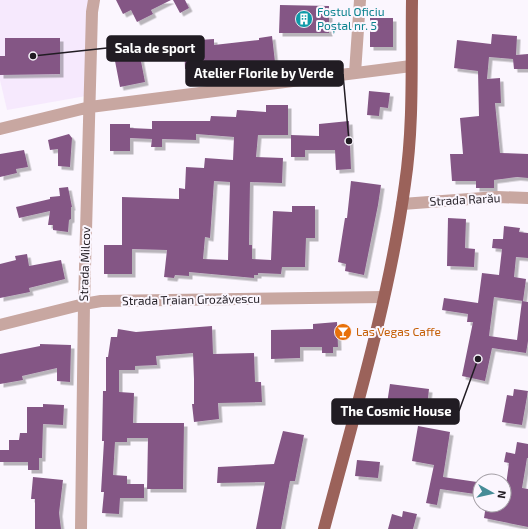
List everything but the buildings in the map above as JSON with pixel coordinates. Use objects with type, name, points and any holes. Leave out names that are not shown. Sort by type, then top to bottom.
[{"type":"main road","points":[[324,529],[384,297],[402,204],[408,164],[412,0]]},
{"type":"street","name":"Strada Milcov","points":[[81,529],[84,304],[92,12],[94,0]]},
{"type":"street","points":[[355,72],[360,0]]},
{"type":"street","points":[[0,129],[90,107],[411,66]]},
{"type":"street","name":"Strada Rarău","points":[[402,204],[498,197],[528,198]]},
{"type":"street","name":"Strada Traian Grozăvescu","points":[[0,325],[101,301],[384,297]]},
{"type":"shaded area","points":[[0,0],[88,0],[86,96],[7,110],[0,80]]},
{"type":"place","name":"Fostul Oficiu Poștal nr. 5","points":[[304,19]]},
{"type":"place","name":"Sala de sport","points":[[33,56]]},
{"type":"place","name":"Atelier Florile by Verde","points":[[349,141]]},
{"type":"place","name":"Las Vegas Caffe","points":[[343,332]]},
{"type":"place","name":"The Cosmic House","points":[[478,359]]}]
